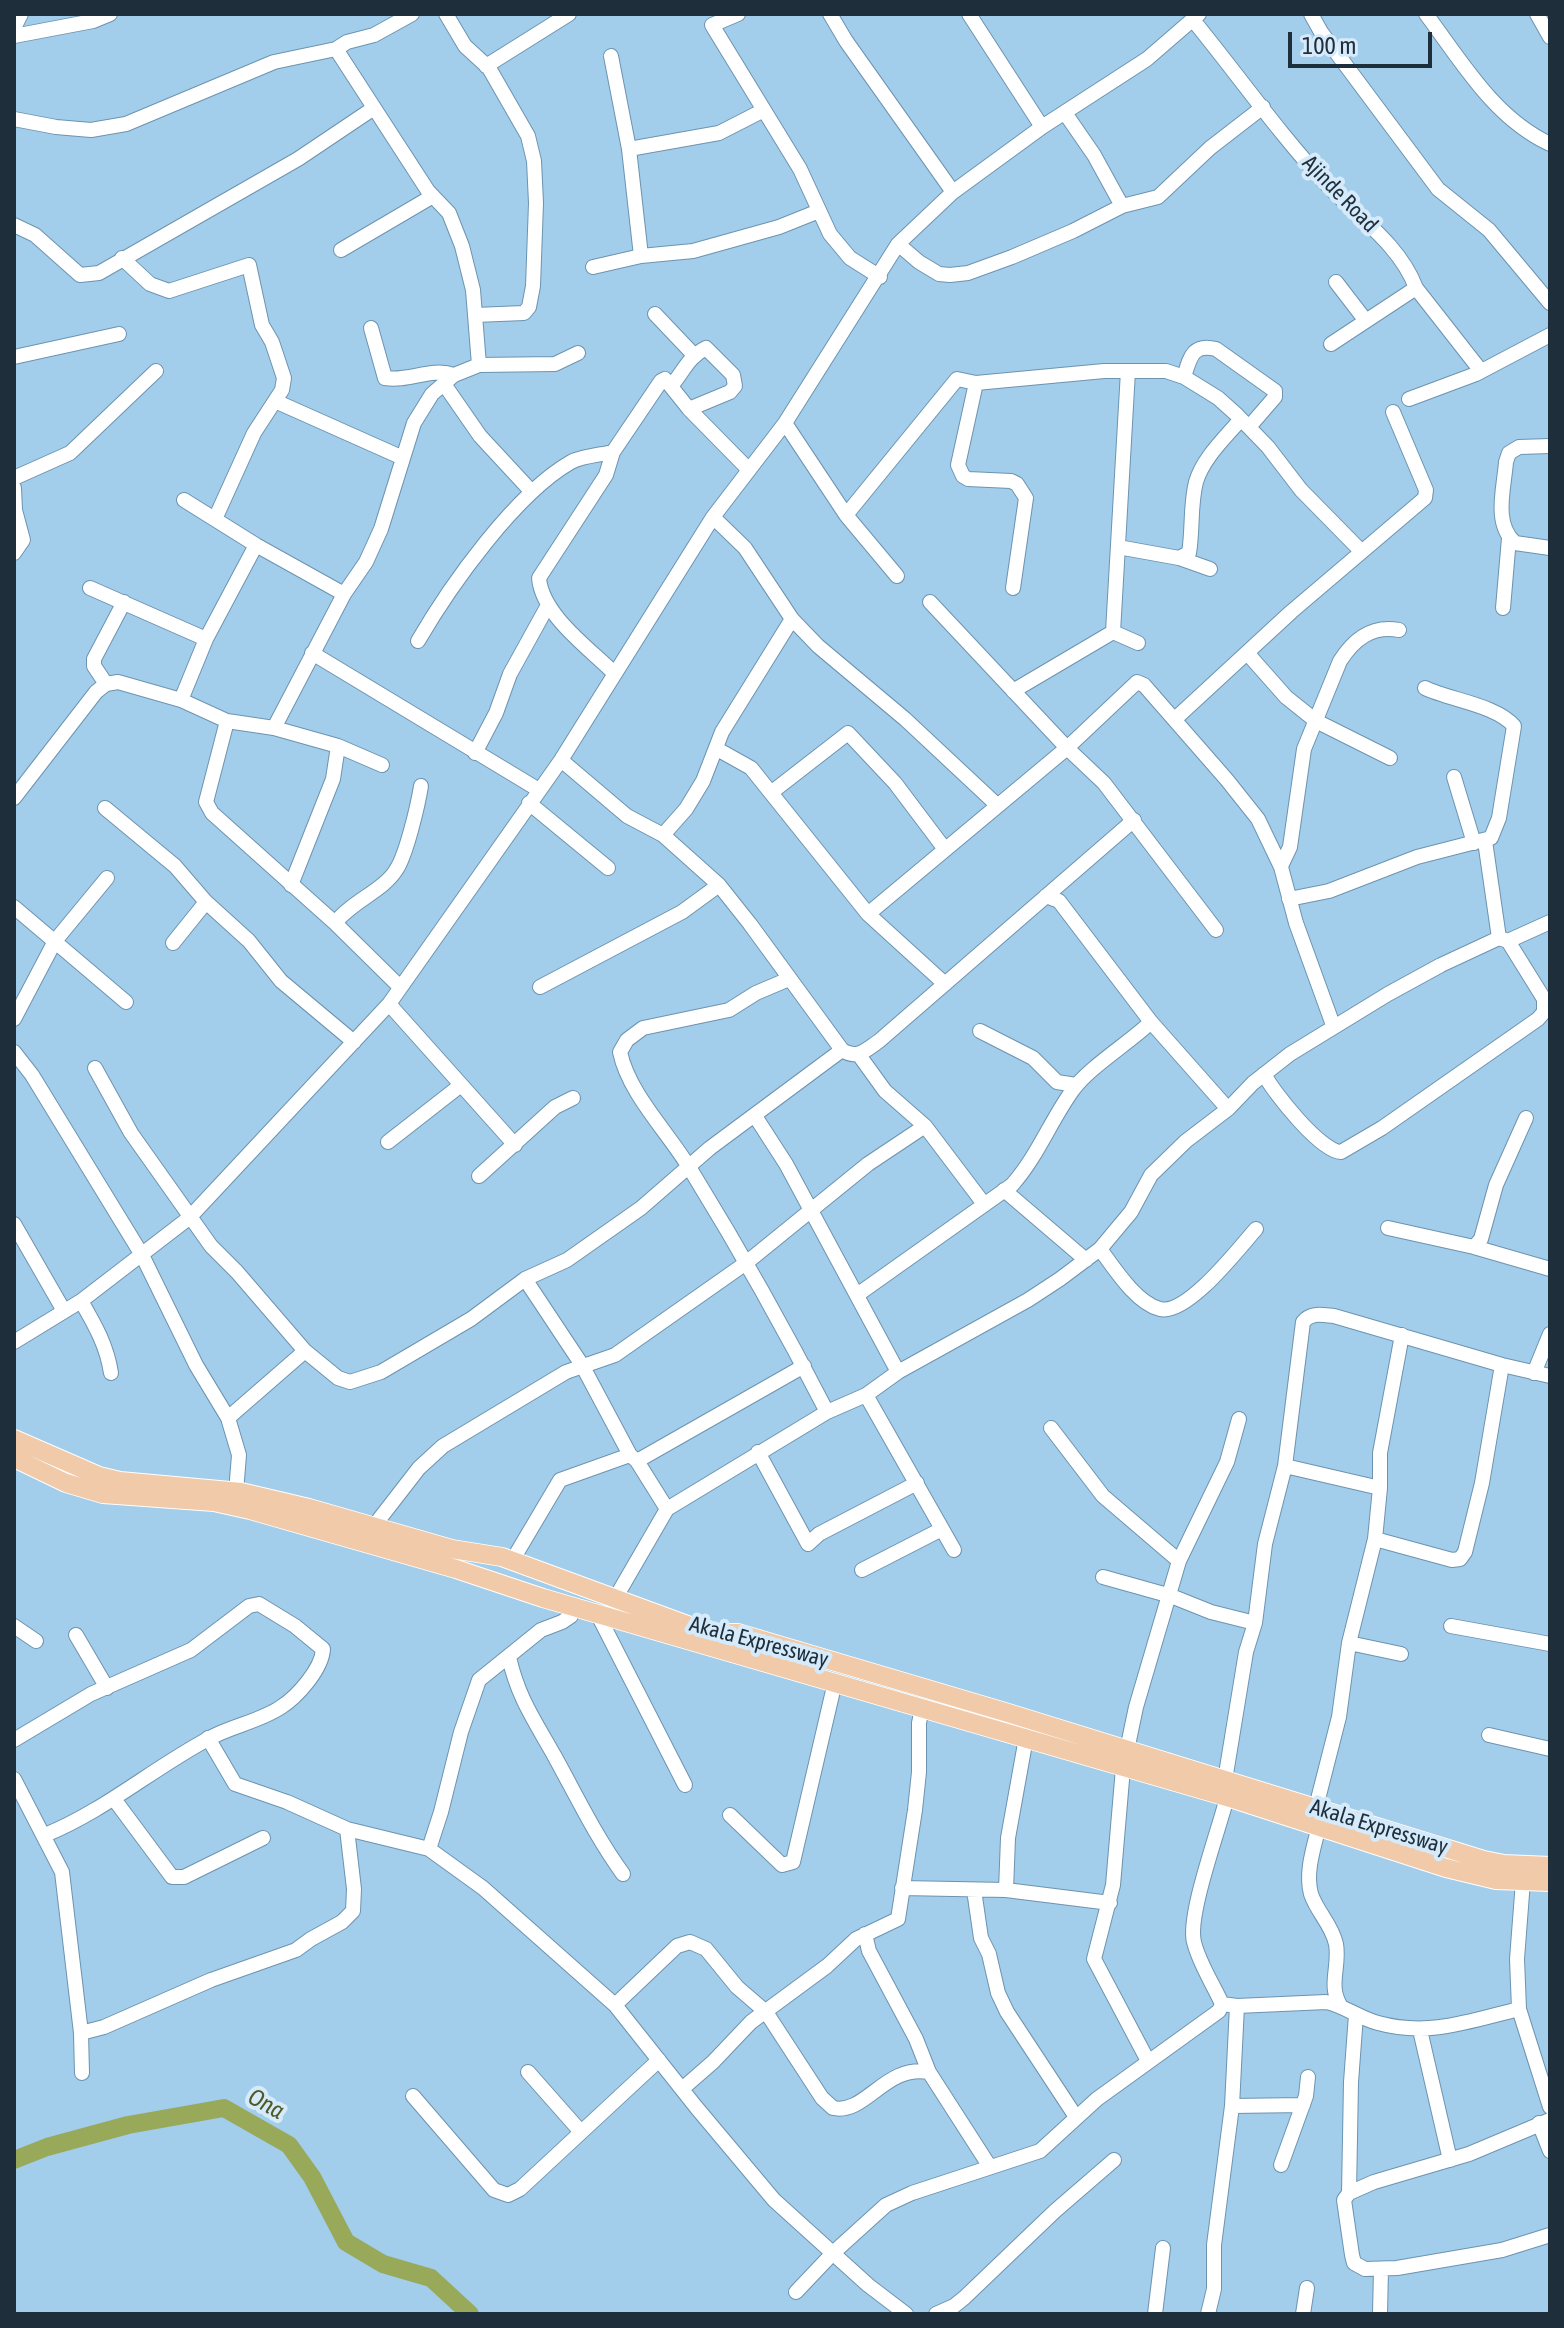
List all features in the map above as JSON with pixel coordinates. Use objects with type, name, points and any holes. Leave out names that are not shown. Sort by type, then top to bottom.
[{"type":"main road","name":"Akala Expressway","points":[[14,1439],[99,1476],[120,1481],[236,1492],[309,1508],[452,1549],[507,1559],[709,1633],[738,1633],[1125,1759],[1317,1816],[1484,1860],[1550,1866]]},
{"type":"main road","name":"Akala Expressway","points":[[14,1458],[66,1483],[103,1494],[214,1502],[250,1510],[1026,1738],[1125,1759]]},
{"type":"main road","points":[[507,1559],[508,1586]]},
{"type":"main road","points":[[543,1598],[551,1574]]},
{"type":"main road","name":"Akala Expressway","points":[[1317,1816],[1446,1868],[1496,1880],[1550,1882]]},
{"type":"street","points":[[14,28],[21,14]]},
{"type":"street","points":[[14,36],[93,21],[110,14]]},
{"type":"street","points":[[14,119],[91,130],[126,124],[274,62],[336,49],[347,42],[374,35],[412,14]]},
{"type":"street","points":[[446,14],[465,46],[486,66],[528,136],[534,161],[536,203],[533,286],[529,307],[524,313],[475,315]]},
{"type":"street","points":[[486,66],[569,14]]},
{"type":"street","points":[[738,14],[712,25],[800,169],[830,234],[850,258],[880,277]]},
{"type":"street","points":[[830,14],[953,192]]},
{"type":"street","points":[[969,14],[1042,127]]},
{"type":"street","points":[[1311,14],[1321,32],[1438,189],[1489,230],[1550,303]]},
{"type":"street","points":[[1426,14],[1479,85],[1512,122],[1550,144]]},
{"type":"street","points":[[1537,14],[1550,37]]},
{"type":"street","points":[[14,1342],[81,1301],[189,1218],[389,1004],[561,760],[713,517],[785,423],[898,244],[953,192],[1042,127],[1147,59],[1196,17]]},
{"type":"street","name":"Ajinde Road","points":[[1196,17],[1263,107],[1329,187],[1385,240],[1416,288],[1481,371]]},
{"type":"street","points":[[336,49],[433,196],[449,213],[462,246],[473,290],[479,365]]},
{"type":"street","points":[[611,56],[629,149],[641,256]]},
{"type":"street","points":[[898,244],[939,274],[968,273],[1073,231],[1122,206],[1158,197],[1210,148],[1263,107]]},
{"type":"street","points":[[14,225],[35,235],[80,275],[99,273],[213,210],[374,108]]},
{"type":"street","points":[[629,149],[719,133],[764,110]]},
{"type":"street","points":[[1065,113],[1094,155],[1122,206]]},
{"type":"street","points":[[341,250],[433,196]]},
{"type":"street","points":[[593,267],[641,256],[693,251],[779,227],[819,211]]},
{"type":"street","points":[[122,258],[150,284],[169,291],[249,265],[262,325],[272,342],[284,378],[282,390],[254,433],[215,519]]},
{"type":"street","points":[[1336,282],[1366,321]]},
{"type":"street","points":[[1331,344],[1416,288]]},
{"type":"street","points":[[655,314],[693,354]]},
{"type":"street","points":[[371,328],[385,378],[411,379],[443,371],[445,383],[480,436],[531,491]]},
{"type":"street","points":[[14,357],[119,334]]},
{"type":"street","points":[[1409,399],[1481,371],[1550,335]]},
{"type":"street","points":[[1179,558],[1189,553],[1192,504],[1199,474],[1213,453],[1275,397],[1275,391],[1216,349],[1206,346],[1197,347],[1191,353],[1184,377]]},
{"type":"street","points":[[671,386],[693,354],[706,348],[733,375],[735,386],[730,392],[689,409]]},
{"type":"street","points":[[274,728],[344,594],[366,562],[381,529],[414,423],[445,383],[479,365],[555,364],[578,353]]},
{"type":"street","points":[[14,478],[70,453],[156,371]]},
{"type":"street","points":[[846,515],[957,379],[976,383],[1104,371],[1166,371],[1184,377],[1218,398],[1268,447],[1301,490],[1361,551]]},
{"type":"street","points":[[1113,632],[1128,371]]},
{"type":"street","points":[[422,376],[445,383]]},
{"type":"street","points":[[614,673],[547,607],[539,578],[606,475],[613,452],[661,381],[665,379],[689,409],[749,470]]},
{"type":"street","points":[[976,383],[958,465],[968,479],[1011,481],[1017,484],[1026,498],[1013,588]]},
{"type":"street","points":[[275,401],[403,458]]},
{"type":"street","points":[[1175,719],[1361,551],[1425,498],[1427,493],[1393,412]]},
{"type":"street","points":[[785,423],[846,515],[897,576]]},
{"type":"street","points":[[1550,446],[1519,447],[1509,453],[1502,519],[1504,530],[1515,543],[1550,548]]},
{"type":"street","points":[[418,641],[442,600],[531,491],[573,460],[613,452]]},
{"type":"street","points":[[14,488],[15,510],[23,540],[14,553]]},
{"type":"street","points":[[184,500],[344,594]]},
{"type":"street","points":[[713,517],[745,548],[792,619],[818,646],[905,719],[997,805]]},
{"type":"street","points":[[1503,608],[1509,538]]},
{"type":"street","points":[[181,700],[206,639],[256,545]]},
{"type":"street","points":[[1118,547],[1179,558],[1210,569]]},
{"type":"street","points":[[90,588],[206,639]]},
{"type":"street","points":[[106,684],[94,666],[94,659],[124,602]]},
{"type":"street","points":[[930,602],[1067,748],[1091,769],[1134,820],[1216,930]]},
{"type":"street","points":[[475,753],[496,713],[510,674],[547,607]]},
{"type":"street","points":[[663,835],[686,809],[717,749],[722,732],[792,619]]},
{"type":"street","points":[[1281,866],[1290,847],[1304,749],[1345,652],[1374,630],[1385,627],[1399,630]]},
{"type":"street","points":[[1113,632],[1138,643]]},
{"type":"street","points":[[1013,691],[1113,632]]},
{"type":"street","points":[[312,653],[539,790]]},
{"type":"street","points":[[1248,654],[1286,697],[1316,721],[1390,758]]},
{"type":"street","points":[[14,798],[19,786],[96,692],[106,684],[118,682],[181,700],[227,721],[274,728],[338,746],[382,765]]},
{"type":"street","points":[[868,914],[1067,748],[1137,682],[1144,685],[1175,719],[1258,819],[1281,866],[1310,966],[1333,1025]]},
{"type":"street","points":[[1289,899],[1329,891],[1417,857],[1480,842],[1491,838],[1495,832],[1514,726],[1494,712],[1425,688]]},
{"type":"street","points":[[227,721],[206,802],[212,813],[335,923],[400,987]]},
{"type":"street","points":[[772,792],[848,733],[895,783],[944,848]]},
{"type":"street","points":[[291,885],[333,779],[338,746]]},
{"type":"street","points":[[717,749],[751,768],[868,914],[945,984]]},
{"type":"street","points":[[561,760],[627,816],[663,835],[719,885],[842,1050],[853,1056],[859,1055],[909,1017],[1052,898],[1060,883],[1134,820]]},
{"type":"street","points":[[1264,1074],[1286,1106],[1330,1150],[1341,1152],[1382,1128],[1544,1012],[1544,999],[1503,940],[1480,842],[1454,777]]},
{"type":"street","points":[[335,923],[346,909],[396,871],[418,806],[421,786]]},
{"type":"street","points":[[529,803],[608,868]]},
{"type":"street","points":[[105,808],[175,866],[206,902],[249,941],[281,981],[354,1042]]},
{"type":"street","points":[[14,1019],[55,941],[107,878]]},
{"type":"street","points":[[540,987],[682,912],[719,885]]},
{"type":"street","points":[[1052,898],[1151,1022],[1228,1109]]},
{"type":"street","points":[[173,943],[206,902]]},
{"type":"street","points":[[14,907],[126,1002]]},
{"type":"street","points":[[616,1597],[667,1509],[827,1412],[866,1395],[898,1372],[1028,1300],[1086,1260],[1100,1249],[1131,1212],[1151,1175],[1264,1074],[1333,1025],[1441,965],[1550,922]]},
{"type":"street","points":[[789,979],[756,993],[729,1010],[643,1028],[627,1040],[620,1052],[654,1119],[690,1168],[746,1263],[827,1412]]},
{"type":"street","points":[[389,1004],[515,1145]]},
{"type":"street","points":[[857,1295],[1004,1190],[1028,1167],[1076,1085],[1151,1022]]},
{"type":"street","points":[[980,1031],[1033,1058],[1057,1082],[1076,1085]]},
{"type":"street","points":[[95,1068],[131,1133],[211,1246],[305,1351],[338,1378],[350,1382],[381,1372],[471,1319],[525,1279],[567,1260],[641,1208],[710,1148],[842,1050]]},
{"type":"street","points":[[14,1052],[32,1075],[142,1255],[196,1365],[228,1418],[239,1455],[236,1492]]},
{"type":"street","points":[[859,1055],[885,1091],[925,1126],[984,1204]]},
{"type":"street","points":[[388,1142],[461,1085]]},
{"type":"street","points":[[479,1176],[555,1107],[573,1098]]},
{"type":"street","points":[[755,1116],[786,1164],[898,1372]]},
{"type":"street","points":[[1480,1246],[1496,1185],[1526,1118]]},
{"type":"street","points":[[374,1526],[419,1468],[443,1446],[578,1363],[615,1355],[746,1263],[868,1164],[925,1126]]},
{"type":"street","points":[[1004,1190],[1086,1260]]},
{"type":"street","points":[[14,1224],[64,1311]]},
{"type":"street","points":[[1388,1228],[1480,1246],[1550,1269]]},
{"type":"street","points":[[1100,1249],[1126,1284],[1158,1309],[1170,1310],[1193,1296],[1256,1229]]},
{"type":"street","points":[[525,1279],[667,1509]]},
{"type":"street","points":[[81,1301],[108,1353],[111,1373]]},
{"type":"street","points":[[1208,2314],[1214,2289],[1214,2245],[1232,2106],[1230,2005],[1193,1938],[1206,1863],[1216,1841],[1226,1788],[1246,1652],[1255,1623],[1265,1544],[1285,1466],[1303,1322],[1312,1315],[1334,1316],[1550,1376]]},
{"type":"street","points":[[1534,1373],[1550,1334]]},
{"type":"street","points":[[1340,2005],[1334,1994],[1336,1947],[1328,1922],[1313,1897],[1309,1871],[1317,1816],[1339,1717],[1349,1643],[1375,1539],[1384,1428],[1402,1335]]},
{"type":"street","points":[[228,1418],[305,1351]]},
{"type":"street","points":[[1375,1539],[1452,1560],[1460,1559],[1465,1552],[1482,1483],[1502,1365]]},
{"type":"street","points":[[507,1559],[560,1480],[633,1458],[804,1366]]},
{"type":"street","points":[[866,1395],[954,1550]]},
{"type":"street","points":[[1148,2061],[1094,1959],[1095,1949],[1110,1903],[1125,1759],[1161,1617],[1171,1596],[1179,1561],[1227,1462],[1239,1419]]},
{"type":"street","points":[[1051,1428],[1103,1496],[1179,1561]]},
{"type":"street","points":[[758,1452],[808,1544],[819,1534],[917,1483]]},
{"type":"street","points":[[1285,1466],[1380,1488]]},
{"type":"street","points":[[862,1570],[942,1529]]},
{"type":"street","points":[[1103,1577],[1255,1623]]},
{"type":"street","points":[[14,1740],[91,1694],[191,1650],[249,1606],[259,1604],[295,1626],[323,1649],[323,1658],[311,1675],[280,1708],[208,1738],[75,1823],[45,1835]]},
{"type":"street","points":[[429,1849],[461,1732],[479,1680],[541,1630],[571,1616],[573,1606]]},
{"type":"street","points":[[597,1613],[685,1785]]},
{"type":"street","points":[[14,1626],[36,1641]]},
{"type":"street","points":[[1451,1626],[1550,1644]]},
{"type":"street","points":[[76,1635],[107,1688]]},
{"type":"street","points":[[1349,1643],[1401,1654]]},
{"type":"street","points":[[509,1657],[523,1703],[577,1801],[623,1874]]},
{"type":"street","points":[[730,1815],[782,1865],[793,1862],[835,1682]]},
{"type":"street","points":[[682,2089],[713,2062],[742,2030],[865,1934],[898,1919],[915,1810],[922,1708]]},
{"type":"street","points":[[1489,1735],[1550,1749]]},
{"type":"street","points":[[208,1738],[235,1784],[287,1802],[347,1829],[429,1849],[495,1898],[615,2005],[774,2200],[906,2314]]},
{"type":"street","points":[[1006,1890],[1008,1838],[1026,1738]]},
{"type":"street","points":[[14,1779],[62,1872],[81,2033],[82,2073]]},
{"type":"street","points":[[114,1799],[172,1877],[184,1877],[263,1838]]},
{"type":"street","points":[[81,2033],[104,2027],[211,1980],[296,1950],[342,1922],[353,1911],[354,1889],[347,1829]]},
{"type":"street","points":[[1523,1881],[1517,1959],[1519,2009],[1550,2107]]},
{"type":"street","points":[[902,1888],[1006,1890],[1110,1903]]},
{"type":"street","points":[[974,1890],[978,1929],[989,1954],[998,1993],[1007,2012],[1076,2117]]},
{"type":"street","points":[[865,1934],[869,1951],[916,2039],[929,2072],[990,2167]]},
{"type":"street","points":[[615,2005],[677,1946],[690,1942],[706,1949],[737,1987],[766,2012],[822,2098],[833,2108],[851,2107],[900,2074],[914,2070],[929,2072]]},
{"type":"street","points":[[796,2292],[876,2213],[896,2199],[1040,2151],[1076,2117],[1148,2061],[1230,2005],[1326,2002],[1393,2027],[1420,2030],[1436,2030],[1519,2009]]},
{"type":"street","points":[[1349,2193],[1356,2015]]},
{"type":"street","points":[[1420,2030],[1450,2160]]},
{"type":"street","points":[[413,2096],[494,2190],[501,2194],[514,2194],[659,2060]]},
{"type":"street","points":[[528,2072],[581,2132]]},
{"type":"street","points":[[1281,2165],[1303,2105],[1308,2077]]},
{"type":"street","points":[[1232,2106],[1303,2105]]},
{"type":"street","points":[[1550,2151],[1544,2122],[1469,2154],[1374,2182],[1349,2193],[1344,2200],[1354,2263],[1365,2269],[1479,2255],[1550,2235]]},
{"type":"street","points":[[936,2314],[964,2298],[1046,2218],[1114,2160]]},
{"type":"street","points":[[1155,2314],[1163,2248]]},
{"type":"street","points":[[1380,2314],[1381,2269]]},
{"type":"street","points":[[1303,2314],[1307,2288]]},
{"type":"waterway","name":"Ona","points":[[14,2160],[47,2147],[128,2125],[224,2108],[289,2145],[312,2177],[346,2242],[383,2264],[431,2278],[470,2314]]}]
